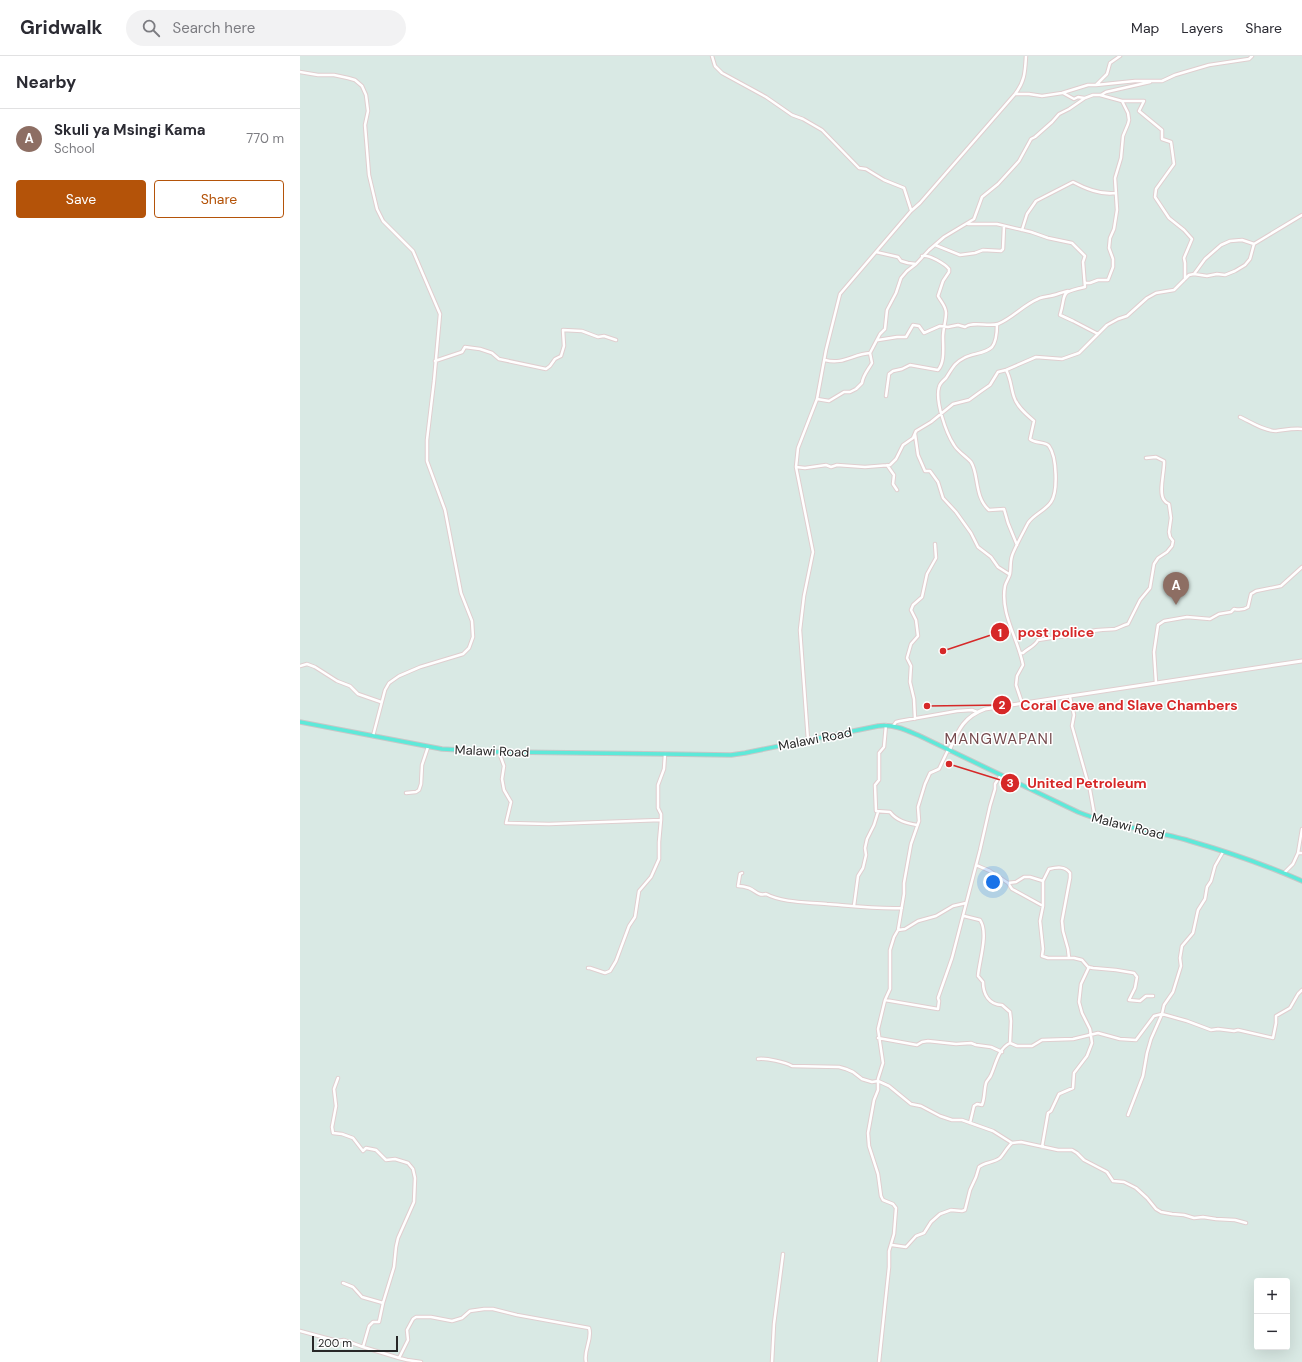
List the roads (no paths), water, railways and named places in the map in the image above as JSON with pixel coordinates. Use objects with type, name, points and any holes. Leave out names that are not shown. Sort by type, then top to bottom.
[{"type":"main road","name":"Malawi Road","points":[[300,722],[442,749],[499,752],[665,754],[736,754],[886,725],[893,726],[920,736],[1095,819],[1186,840],[1284,873],[1302,881]]},
{"type":"street","points":[[712,56],[715,66],[722,73],[766,97],[792,115],[803,119],[822,130],[859,168],[866,169],[890,183],[904,188],[911,211]]},
{"type":"street","points":[[808,740],[800,630],[804,596],[813,552],[796,467],[798,448],[817,399],[840,294],[911,211],[920,203],[1015,94],[1023,82],[1025,72],[1026,58],[1021,56]]},
{"type":"street","points":[[1096,85],[1107,74],[1110,63],[1120,56]]},
{"type":"street","points":[[1100,95],[1106,92],[1162,81],[1175,75],[1209,65],[1249,59],[1252,56]]},
{"type":"street","points":[[300,72],[318,75],[334,75],[355,80],[362,86],[366,95],[368,111],[365,126],[369,175],[377,209],[383,220],[413,251],[440,314],[427,440],[427,462],[445,510],[460,590],[472,621],[473,637],[468,648],[463,654],[420,667],[399,676],[389,683],[385,690],[373,736]]},
{"type":"street","points":[[1015,94],[1042,96],[1062,93],[1088,85],[1135,81],[1153,82]]},
{"type":"street","points":[[1062,93],[1074,99],[1078,97],[1085,98]]},
{"type":"street","points":[[817,399],[829,401],[844,392],[850,392],[856,389],[862,384],[867,368],[872,363],[870,354],[884,329],[887,310],[896,293],[901,278],[934,245],[948,234],[970,222],[976,215],[982,197],[998,184],[1019,161],[1031,139],[1052,122],[1059,114],[1072,108],[1085,98],[1093,95],[1100,95],[1122,101],[1144,101],[1140,112],[1162,130],[1162,139],[1171,142],[1174,164],[1156,189],[1155,197],[1169,218],[1184,230],[1192,239],[1184,258],[1185,280]]},
{"type":"street","points":[[1072,108],[1074,99]]},
{"type":"street","points":[[1086,283],[1090,284],[1098,280],[1108,280],[1113,267],[1113,259],[1109,248],[1118,210],[1115,178],[1121,158],[1123,136],[1129,120],[1128,113],[1122,101]]},
{"type":"street","points":[[1022,230],[1027,214],[1036,201],[1066,184],[1073,182],[1086,190],[1108,194],[1116,193]]},
{"type":"street","points":[[1194,274],[1207,276],[1235,271],[1245,265],[1250,259],[1254,244],[1302,214]]},
{"type":"street","points":[[878,340],[906,337],[913,325],[919,326],[924,333],[940,326],[945,327],[958,325],[965,327],[971,325],[981,326],[997,324],[1020,312],[1025,306],[1038,298],[1085,287],[1086,283],[1083,262],[1085,256],[1072,243],[997,224],[966,224]]},
{"type":"street","points":[[934,245],[960,255],[975,253],[983,250],[1001,251],[1003,249],[1004,226]]},
{"type":"street","points":[[796,467],[805,468],[826,465],[831,467],[837,465],[865,467],[887,465],[896,460],[902,445],[913,438],[916,431],[954,404],[969,400],[990,385],[998,372],[1036,357],[1055,360],[1079,353],[1107,326],[1118,319],[1127,316],[1147,298],[1156,293],[1174,290],[1189,276],[1194,274],[1205,259],[1221,245],[1230,241],[1242,240],[1254,244]]},
{"type":"street","points":[[876,252],[898,257],[902,261],[916,264]]},
{"type":"street","points":[[886,396],[889,374],[893,371],[910,365],[931,370],[939,370],[943,357],[944,320],[946,313],[945,306],[938,296],[949,269],[929,256],[926,255],[922,257]]},
{"type":"street","points":[[1068,290],[1063,296],[1063,306],[1060,315],[1098,334]]},
{"type":"street","points":[[997,324],[995,334],[996,339],[992,346],[978,354],[972,354],[963,358],[954,365],[940,383],[938,393],[941,414],[952,444],[972,464],[978,491],[984,504],[989,510],[1004,509],[1017,546]]},
{"type":"street","points":[[436,361],[462,352],[465,347],[480,349],[492,353],[499,359],[517,364],[546,369],[555,359],[561,356],[564,346],[563,330],[582,331],[598,337],[604,336],[616,340]]},
{"type":"street","points":[[825,360],[834,362],[842,361],[864,354],[870,354]]},
{"type":"street","points":[[1006,370],[1014,397],[1027,416],[1034,421],[1030,439],[1046,444],[1050,447],[1054,457],[1056,474],[1056,487],[1051,502],[1037,513],[1028,523],[1012,554],[1010,574],[1005,585],[1005,612],[1023,665],[1017,676],[1016,685],[1022,702]]},
{"type":"street","points":[[1240,417],[1264,428],[1275,431],[1292,428],[1302,429]]},
{"type":"street","points":[[915,434],[918,455],[925,471],[930,471],[938,482],[943,498],[956,512],[971,533],[978,547],[991,557],[998,567],[1010,574]]},
{"type":"street","points":[[1020,653],[1023,653],[1034,646],[1038,640],[1083,635],[1085,633],[1097,630],[1116,629],[1128,624],[1140,600],[1150,588],[1154,564],[1158,558],[1171,549],[1173,543],[1169,535],[1170,518],[1168,504],[1164,500],[1162,491],[1165,472],[1164,461],[1156,457],[1146,458]]},
{"type":"street","points":[[887,465],[894,475],[893,484],[897,490]]},
{"type":"street","points":[[915,719],[914,699],[910,682],[911,666],[907,658],[911,644],[918,636],[916,620],[911,610],[913,605],[922,597],[927,574],[936,558],[935,544]]},
{"type":"street","points":[[1156,683],[1154,652],[1158,625],[1164,621],[1187,617],[1210,619],[1219,614],[1231,612],[1234,609],[1238,610],[1248,608],[1251,594],[1266,588],[1282,586],[1302,567]]},
{"type":"street","points":[[879,1362],[889,1267],[889,1251],[894,1234],[896,1208],[893,1204],[883,1200],[881,1196],[879,1179],[869,1146],[868,1133],[883,1063],[878,1038],[878,1029],[885,1000],[890,989],[891,944],[898,930],[911,844],[919,821],[918,807],[930,773],[939,769],[964,722],[977,712],[985,709],[1022,702],[1070,697],[1302,661]]},
{"type":"street","points":[[300,666],[307,664],[315,667],[337,681],[350,686],[358,694],[382,702]]},
{"type":"street","points":[[1070,697],[1074,715],[1072,726],[1090,790],[1095,819]]},
{"type":"street","points":[[893,726],[896,722],[972,710],[977,712]]},
{"type":"street","points":[[854,906],[858,876],[863,868],[866,855],[865,848],[867,839],[878,812],[876,811],[875,785],[879,780],[879,753],[884,747],[886,725]]},
{"type":"street","points":[[406,793],[416,792],[419,790],[421,784],[422,765],[428,747]]},
{"type":"street","points":[[499,752],[504,766],[502,779],[504,790],[511,802],[506,823],[549,824],[662,820]]},
{"type":"street","points":[[588,968],[608,973],[616,961],[629,926],[635,917],[639,891],[652,877],[660,859],[659,842],[662,820],[658,808],[658,785],[664,769],[665,754]]},
{"type":"street","points":[[885,1000],[938,1009],[938,998],[952,958],[964,916],[966,902],[995,784],[1000,775]]},
{"type":"street","points":[[878,812],[890,812],[895,818],[901,821],[917,825]]},
{"type":"street","points":[[1284,873],[1293,864],[1298,853],[1302,829]]},
{"type":"street","points":[[1128,1115],[1143,1076],[1151,1039],[1162,1014],[1164,1005],[1173,992],[1181,966],[1180,958],[1182,946],[1193,933],[1198,910],[1205,899],[1207,887],[1211,881],[1215,866],[1223,852]]},
{"type":"street","points":[[1298,853],[1302,852]]},
{"type":"street","points":[[976,865],[990,871],[1008,883],[1012,889],[1043,906]]},
{"type":"street","points":[[1069,958],[1062,921],[1070,873],[1065,868],[1049,869],[1042,881],[1043,906],[1040,921],[1042,956],[1048,958],[1069,958],[1082,960],[1089,967],[1095,969],[1116,970],[1135,974],[1137,976],[1137,982],[1129,1000],[1140,1001],[1146,996],[1153,996]]},
{"type":"street","points":[[742,873],[740,874],[738,886],[750,888],[755,892],[779,899],[794,902],[902,908]]},
{"type":"street","points":[[1008,883],[1016,882],[1024,877],[1030,877],[1042,881]]},
{"type":"street","points":[[898,930],[905,930],[918,921],[936,916],[953,906],[966,902]]},
{"type":"street","points":[[964,916],[980,920],[983,924],[985,932],[978,976],[983,982],[983,988],[988,1000],[995,1005],[1002,1004],[1010,1012],[1011,1021],[1010,1043],[1004,1048],[997,1058],[986,1084],[982,1105],[977,1104],[974,1106],[970,1122]]},
{"type":"street","points":[[1042,1147],[1048,1113],[1051,1111],[1059,1094],[1073,1088],[1074,1073],[1081,1066],[1092,1047],[1092,1033],[1086,1018],[1082,1013],[1079,1002],[1081,984],[1089,967]]},
{"type":"street","points":[[1010,1043],[1017,1046],[1032,1046],[1042,1040],[1073,1039],[1092,1033],[1103,1033],[1120,1039],[1136,1040],[1154,1016],[1162,1014],[1211,1030],[1238,1030],[1273,1038],[1276,1016],[1290,1008],[1302,990]]},
{"type":"street","points":[[878,1038],[917,1045],[928,1041],[956,1044],[971,1043],[992,1047],[1002,1052]]},
{"type":"street","points":[[758,1059],[763,1058],[788,1063],[792,1066],[839,1067],[853,1072],[862,1080],[872,1082],[878,1081],[893,1088],[911,1104],[921,1106],[940,1116],[970,1122],[993,1131],[1012,1143],[1022,1142],[1058,1150],[1072,1150],[1084,1160],[1107,1172],[1113,1180],[1124,1182],[1136,1188],[1160,1212],[1184,1214],[1194,1218],[1203,1217],[1235,1220],[1246,1223]]},
{"type":"street","points":[[338,1078],[334,1088],[336,1106],[332,1127],[333,1133],[342,1134],[353,1138],[363,1151],[366,1148],[376,1150],[386,1160],[395,1159],[405,1161],[413,1170],[415,1178],[414,1202],[398,1238],[394,1268],[383,1302],[379,1322],[373,1322],[369,1326],[363,1347]]},
{"type":"street","points":[[892,1245],[906,1247],[916,1236],[924,1233],[931,1222],[940,1214],[951,1210],[965,1210],[970,1190],[979,1167],[1001,1157],[1012,1143]]},
{"type":"street","points":[[772,1362],[774,1324],[783,1254]]},
{"type":"street","points":[[343,1283],[353,1287],[362,1297],[383,1302]]},
{"type":"street","points":[[400,1358],[408,1340],[407,1330],[413,1319],[416,1317],[457,1320],[462,1318],[470,1311],[484,1309],[505,1311],[517,1315],[589,1328],[590,1337],[586,1346],[586,1362]]},
{"type":"street","points":[[300,1331],[337,1341],[344,1340],[400,1358],[421,1362]]},
{"type":"place","name":"Skuli ya Msingi Kama","points":[[1176,605]]},
{"type":"place","name":"post police","points":[[943,651]]},
{"type":"place","name":"Coral Cave and Slave Chambers","points":[[927,706]]},
{"type":"place","name":"United Petroleum","points":[[949,764]]},
{"type":"district","name":"MANGWAPANI","points":[[999,739]]}]
